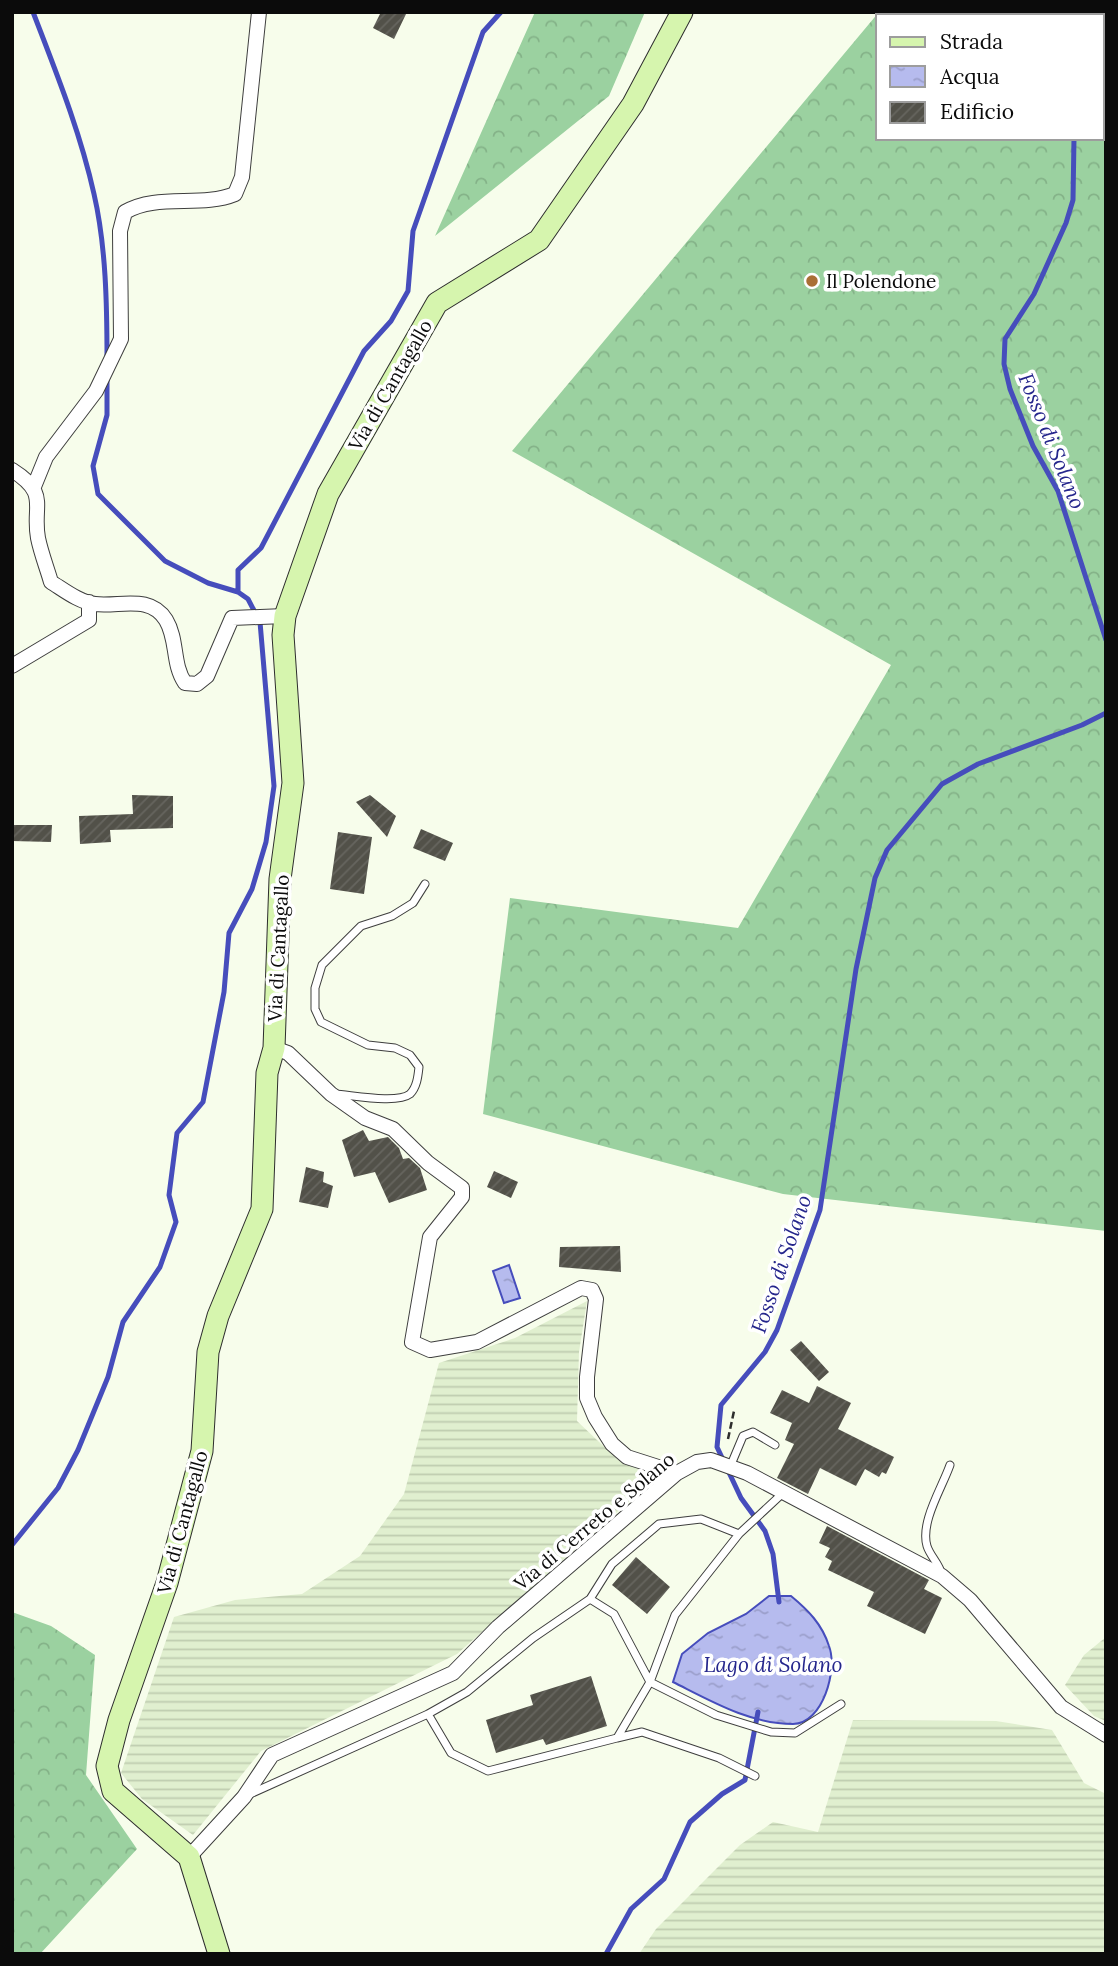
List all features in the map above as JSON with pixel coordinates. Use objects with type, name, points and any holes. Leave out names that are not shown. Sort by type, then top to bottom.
[{"type":"street","points":[[33,489],[46,457],[96,391],[121,339],[120,231],[125,212],[138,204],[219,200],[235,194],[242,177],[259,12]]},
{"type":"street","name":"Via di Cantagallo","points":[[188,1857],[113,1791],[107,1766],[119,1720],[167,1583],[202,1451],[211,1340],[262,1209],[267,1073],[274,1048],[280,879],[293,783],[282,635],[275,617],[328,494],[437,303],[539,240],[588,174],[633,104],[681,12]]},
{"type":"street","points":[[12,470],[24,478],[39,498],[37,536],[51,582],[89,602],[144,603],[158,610],[167,621],[175,645],[178,673],[185,683],[197,684],[206,676],[232,618],[275,617]]},
{"type":"street","points":[[12,666],[89,620],[89,602]]},
{"type":"street","points":[[274,1048],[288,1053],[331,1094],[365,1118],[393,1129],[428,1163],[462,1188],[463,1197],[430,1237],[412,1342],[430,1350],[477,1342],[581,1288],[592,1290],[596,1299],[587,1398],[595,1417],[612,1444],[627,1457],[677,1473]]},
{"type":"street","name":"Via di Cerreto e Solano","points":[[188,1857],[244,1797],[272,1755],[453,1673],[498,1627],[677,1473],[697,1462],[711,1460],[783,1492],[942,1576],[970,1600],[1061,1707],[1106,1735]]},
{"type":"street","points":[[188,1857],[219,1954]]},
{"type":"lane","points":[[331,1094],[400,1098],[410,1093],[417,1082],[419,1067],[410,1055],[395,1048],[369,1045],[321,1021],[315,1009],[315,988],[322,965],[361,926],[392,916],[412,903],[425,884]]},
{"type":"lane","points":[[730,1467],[743,1436],[753,1432],[775,1445]]},
{"type":"lane","points":[[942,1576],[939,1562],[928,1548],[926,1530],[950,1465]]},
{"type":"lane","points":[[617,1738],[650,1682],[675,1615],[739,1534],[783,1492]]},
{"type":"lane","points":[[244,1797],[428,1714],[467,1692],[533,1638],[590,1599],[612,1564],[659,1524],[701,1519],[739,1534]]},
{"type":"lane","points":[[590,1599],[614,1614],[650,1682],[716,1714],[771,1732],[795,1733],[841,1703]]},
{"type":"lane","points":[[428,1714],[451,1753],[488,1771],[642,1732],[719,1758],[755,1776]]},
{"type":"green space","points":[[535,12],[645,12],[609,96],[435,236]]},
{"type":"green space","points":[[879,12],[1106,12],[1106,1231],[783,1194],[483,1114],[510,898],[738,928],[891,665],[512,451],[876,16],[876,140],[1104,140],[1104,14],[877,14]]},
{"type":"green space","points":[[587,1301],[579,1352],[577,1421],[617,1459],[660,1474],[457,1654],[261,1751],[193,1835],[142,1799],[121,1773],[174,1617],[235,1600],[302,1594],[360,1556],[404,1494],[439,1363],[515,1338]]},
{"type":"green space","points":[[12,1612],[51,1626],[95,1655],[86,1775],[137,1849],[40,1954],[12,1954]]},
{"type":"green space","points":[[1106,1637],[1106,1721],[1094,1716],[1065,1685],[1084,1655]]},
{"type":"green space","points":[[853,1720],[996,1721],[1052,1730],[1084,1783],[1106,1794],[1106,1954],[639,1954],[656,1929],[740,1845],[773,1822],[818,1832]]},
{"type":"water","points":[[509,1265],[520,1298],[504,1303],[493,1271]]},
{"type":"water","name":"Lago di Solano","points":[[769,1596],[791,1596],[814,1618],[829,1646],[831,1668],[826,1694],[813,1715],[804,1722],[777,1723],[746,1716],[673,1682],[682,1654],[708,1633],[746,1614]]},
{"type":"building","points":[[381,12],[407,12],[394,39],[373,28]]},
{"type":"building","points":[[132,795],[173,796],[173,828],[110,830],[111,842],[80,844],[79,816],[133,814]]},
{"type":"building","points":[[370,795],[396,816],[387,837],[356,802]]},
{"type":"building","points":[[12,825],[52,825],[51,842],[12,841]]},
{"type":"building","points":[[421,829],[453,843],[445,861],[413,848]]},
{"type":"building","points":[[338,832],[372,837],[364,894],[330,889]]},
{"type":"building","points":[[363,1130],[369,1141],[388,1137],[399,1148],[403,1159],[409,1158],[420,1168],[427,1190],[389,1203],[375,1172],[354,1177],[342,1140]]},
{"type":"building","points":[[306,1167],[324,1172],[323,1182],[333,1186],[328,1208],[299,1202]]},
{"type":"building","points":[[494,1171],[518,1182],[511,1198],[487,1187]]},
{"type":"building","points":[[620,1246],[621,1272],[559,1267],[560,1247]]},
{"type":"building","points":[[801,1341],[829,1372],[819,1381],[790,1350]]},
{"type":"building","points":[[817,1386],[851,1403],[838,1429],[894,1457],[886,1474],[882,1472],[879,1477],[865,1469],[856,1486],[820,1468],[808,1494],[777,1478],[794,1444],[785,1440],[792,1423],[770,1413],[782,1390],[809,1403]]},
{"type":"building","points":[[827,1526],[929,1580],[924,1589],[942,1598],[925,1634],[867,1606],[874,1592],[828,1570],[832,1561],[825,1557],[830,1548],[819,1543]]},
{"type":"building","points":[[636,1557],[670,1587],[647,1614],[612,1585]]},
{"type":"building","points":[[591,1676],[607,1726],[546,1745],[543,1739],[496,1753],[486,1720],[533,1705],[530,1695]]},
{"type":"waterway","points":[[33,12],[75,125],[94,194],[103,255],[107,359]]},
{"type":"waterway","points":[[12,1545],[58,1488],[78,1450],[108,1377],[123,1322],[160,1267],[176,1222],[169,1195],[177,1133],[203,1102],[224,992],[229,933],[252,889],[266,842],[274,786],[260,622],[248,599],[238,592],[238,570],[261,548],[364,351],[391,321],[408,291],[413,231],[483,32],[501,12]]},
{"type":"waterway","name":"Fosso di Solano","points":[[1074,140],[1073,200],[1066,223],[1034,294],[1005,339],[1004,364],[1010,389],[1033,446],[1058,491],[1106,640]]},
{"type":"waterway","points":[[107,379],[107,415],[93,466],[98,494],[165,561],[208,583],[238,592]]},
{"type":"waterway","name":"Fosso di Solano","points":[[779,1602],[773,1554],[765,1531],[741,1498],[717,1447],[721,1405],[765,1352],[777,1330],[820,1210],[856,969],[875,878],[887,850],[942,784],[978,764],[1082,725],[1106,713]]},
{"type":"waterway","name":"Fosso di Solano","points":[[606,1954],[631,1909],[664,1879],[690,1822],[722,1794],[745,1780],[758,1712]]},
{"type":"place","name":"Il Polendone","points":[[812,281]]}]
